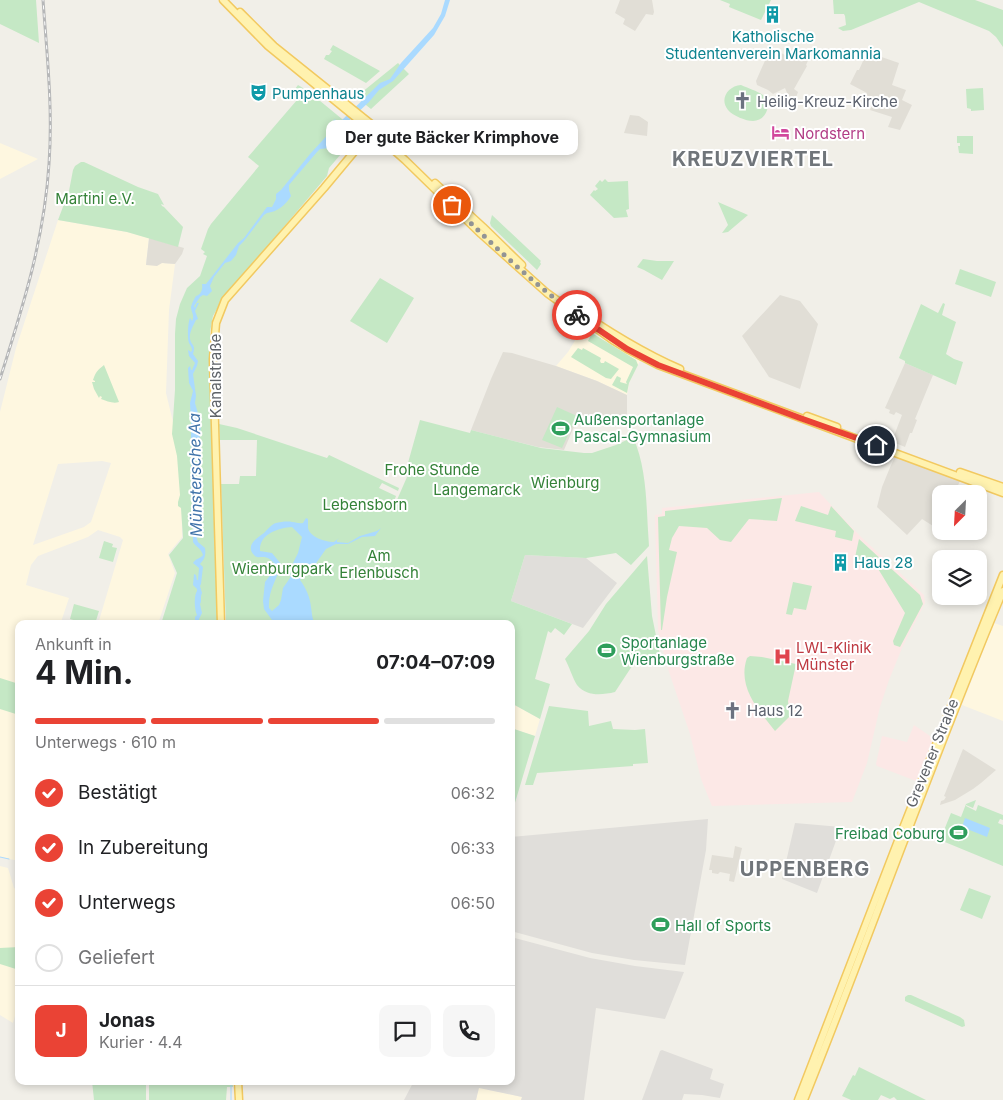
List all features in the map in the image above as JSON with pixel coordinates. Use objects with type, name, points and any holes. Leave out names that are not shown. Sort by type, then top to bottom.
[{"type":"main road","points":[[223,0],[269,44],[374,129],[483,227],[549,290],[647,357],[663,367],[1003,493]]},
{"type":"main road","points":[[229,0],[269,44]]},
{"type":"main road","name":"Kanalstraße","points":[[221,620],[213,359],[216,323],[225,300],[374,129]]},
{"type":"main road","points":[[647,357],[1003,488]]},
{"type":"main road","name":"Grevener Straße","points":[[798,1100],[898,839],[1003,575]]},
{"type":"main road","name":"Grevener Straße","points":[[804,1100],[1003,591]]},
{"type":"main road","points":[[238,1085],[239,1100]]},
{"type":"shaded area","points":[[620,0],[652,0],[653,15],[646,14],[635,31],[623,24],[625,19],[615,13]]},
{"type":"shaded area","points":[[771,47],[790,58],[796,48],[811,54],[807,66],[794,89],[798,92],[795,100],[791,102],[785,88],[773,94],[757,85],[756,81]]},
{"type":"shaded area","points":[[867,52],[899,63],[892,85],[906,90],[902,100],[912,105],[900,130],[888,127],[892,117],[870,110],[874,101],[865,97],[867,93],[850,84]]},
{"type":"shaded area","points":[[630,115],[639,116],[648,122],[647,136],[624,133]]},
{"type":"shaded area","points":[[0,143],[38,159],[0,179]]},
{"type":"shaded area","points":[[58,220],[127,232],[149,238],[146,264],[175,264],[169,310],[166,393],[181,455],[182,537],[168,554],[175,573],[159,620],[99,620],[123,540],[120,537],[98,530],[88,537],[38,556],[31,565],[26,585],[69,598],[62,620],[15,620],[15,860],[0,857],[0,412],[16,348]],"holes":[[[102,461],[111,463],[91,522],[84,527],[33,545],[58,464]]]},
{"type":"shaded area","points":[[149,238],[184,248],[175,264],[146,265]]},
{"type":"shaded area","points":[[780,295],[800,301],[818,324],[800,389],[769,377],[742,336]]},
{"type":"shaded area","points":[[584,326],[640,361],[629,383],[627,395],[597,381],[556,366],[568,352]]},
{"type":"shaded area","points":[[503,352],[556,366],[597,381],[627,395],[627,418],[610,422],[608,427],[579,415],[564,450],[538,447],[471,430]]},
{"type":"shaded area","points":[[905,363],[933,375],[905,447],[892,441],[902,415],[896,412],[894,415],[889,413],[890,410],[885,408]]},
{"type":"shaded area","points":[[895,457],[960,481],[958,485],[932,485],[932,525],[922,519],[907,535],[877,507],[882,487]]},
{"type":"shaded area","name":"LWL-Klinik Münster","points":[[819,492],[860,536],[924,595],[925,603],[902,648],[889,680],[880,707],[867,763],[852,802],[712,806],[701,779],[690,734],[666,663],[658,630],[655,515],[662,514],[662,508]]},
{"type":"shaded area","points":[[525,555],[586,558],[617,583],[583,628],[511,601]]},
{"type":"shaded area","points":[[994,623],[1003,626],[1003,721],[962,705]]},
{"type":"shaded area","points":[[515,705],[540,719],[535,736],[515,729]]},
{"type":"shaded area","points":[[914,725],[933,739],[916,781],[876,764],[882,736],[907,742]]},
{"type":"shaded area","points":[[963,749],[996,770],[973,789],[955,800],[940,805],[941,801],[946,797],[944,796]]},
{"type":"shaded area","points":[[708,819],[706,850],[685,965],[634,960],[592,953],[515,932],[515,837]]},
{"type":"shaded area","points":[[795,823],[841,827],[817,893],[782,879]]},
{"type":"shaded area","points":[[735,846],[742,848],[734,882],[729,881],[730,874],[712,873],[712,870],[709,870],[712,855],[733,858]]},
{"type":"shaded area","points":[[0,866],[8,868],[15,888],[15,1016],[13,1023],[0,1015]]},
{"type":"shaded area","points":[[515,938],[590,958],[684,972],[665,1019],[596,1008],[584,1100],[521,1100],[522,1097],[479,1088],[476,1100],[404,1100],[412,1085],[515,1085]]},
{"type":"shaded area","points":[[662,1050],[713,1069],[710,1079],[724,1084],[720,1098],[684,1094],[682,1100],[642,1100]]},
{"type":"shaded area","points":[[478,1087],[522,1097],[521,1100],[476,1100]]},
{"type":"green space","points":[[0,0],[36,0],[39,43],[0,24]]},
{"type":"green space","points":[[720,0],[771,0],[761,20],[729,7],[730,4]]},
{"type":"green space","points":[[833,0],[975,0],[1003,10],[1003,47],[989,31],[919,2],[851,30],[843,31],[838,28],[846,25],[845,16],[844,14],[834,14]]},
{"type":"green space","points":[[333,45],[380,71],[366,83],[324,59],[332,51],[330,50]]},
{"type":"green space","points":[[398,63],[409,74],[371,109],[356,97]]},
{"type":"green space","points":[[298,85],[359,133],[329,168],[327,176],[222,300],[213,316],[210,332],[210,349],[219,620],[162,620],[177,573],[169,555],[183,538],[181,508],[178,506],[180,495],[177,456],[172,434],[176,319],[187,288],[200,276],[207,256],[203,254],[205,252],[201,249],[208,229],[259,166],[248,157],[297,100],[291,94]]},
{"type":"green space","points":[[741,85],[763,95],[766,99],[767,111],[758,120],[747,120],[736,116],[725,106],[726,94],[729,90]]},
{"type":"green space","points":[[983,88],[984,110],[971,111],[971,109],[967,108],[966,89]]},
{"type":"green space","points":[[957,136],[973,136],[973,154],[959,153],[958,146],[960,146],[960,143],[957,143]]},
{"type":"green space","name":"Martini e.V.","points":[[81,162],[158,194],[164,205],[161,204],[162,206],[183,227],[178,247],[127,232],[58,220],[69,191],[73,170]]},
{"type":"green space","points":[[605,179],[608,182],[628,181],[629,209],[626,210],[628,217],[614,218],[590,195],[594,190],[598,189],[595,186],[600,180],[602,182]]},
{"type":"green space","points":[[718,202],[748,215],[728,232],[722,233],[728,225]]},
{"type":"green space","points":[[492,215],[541,261],[537,270],[491,226]]},
{"type":"green space","points":[[643,259],[674,261],[662,280],[637,267]]},
{"type":"green space","points":[[960,269],[996,282],[991,297],[955,284]]},
{"type":"green space","points":[[380,278],[414,298],[387,343],[350,321]]},
{"type":"green space","points":[[943,303],[945,304],[942,315],[956,322],[946,354],[963,362],[956,385],[905,363],[905,361],[899,358],[921,304],[938,313]]},
{"type":"green space","points":[[592,333],[636,360],[638,365],[629,383],[627,393],[612,385],[617,376],[621,378],[620,382],[627,384],[626,382],[633,367],[588,341]]},
{"type":"green space","points":[[578,348],[582,350],[583,348],[601,358],[601,363],[605,361],[619,369],[611,379],[606,378],[571,357]]},
{"type":"green space","points":[[104,365],[119,402],[115,403],[101,399],[102,397],[100,396],[99,398],[94,389],[92,382],[95,382],[93,380],[95,375]]},
{"type":"green space","name":"Außensportanlage Pascal-Gymnasium","points":[[557,407],[577,416],[562,448],[542,440]]},
{"type":"green space","points":[[420,420],[470,433],[471,430],[541,448],[584,453],[592,453],[633,437],[644,477],[649,546],[631,565],[616,553],[586,558],[525,555],[511,601],[572,624],[564,635],[555,628],[551,633],[548,631],[535,679],[550,684],[540,719],[515,705],[515,620],[226,620],[221,484],[239,484],[240,476],[256,476],[257,440],[220,440],[219,424],[237,428],[327,458],[329,455],[399,488],[398,491],[382,483],[379,488],[396,496],[393,509],[407,477],[406,470]]},
{"type":"green space","points":[[782,498],[777,521],[749,519],[731,542],[720,540],[707,528],[679,526],[672,538],[669,550],[677,552],[661,630],[658,517],[665,516],[665,511]]},
{"type":"green space","points":[[801,506],[828,515],[831,506],[854,531],[852,541],[835,537],[836,531],[795,521]]},
{"type":"green space","points":[[859,539],[920,595],[923,604],[900,647],[894,645],[893,641],[905,613],[877,567],[854,562]]},
{"type":"green space","points":[[104,541],[113,544],[112,547],[117,548],[113,562],[99,558]]},
{"type":"green space","name":"Sportanlage Wienburgstraße","points":[[647,556],[652,616],[662,665],[636,660],[615,692],[600,694],[585,692],[577,685],[565,659],[589,631],[606,604]]},
{"type":"green space","points":[[793,582],[812,586],[806,610],[794,608],[792,615],[786,614]]},
{"type":"green space","points":[[74,604],[99,611],[96,620],[70,619]]},
{"type":"green space","points":[[750,656],[796,664],[788,701],[790,716],[775,731],[756,706],[747,688],[745,668],[747,658]]},
{"type":"green space","points":[[0,678],[15,683],[15,714],[0,709]]},
{"type":"green space","points":[[549,706],[588,711],[589,726],[611,721],[613,729],[645,729],[648,763],[633,764],[633,766],[537,773],[533,785],[525,785]]},
{"type":"green space","points":[[515,729],[535,736],[515,803]]},
{"type":"green space","name":"Freibad Coburg","points":[[976,800],[973,808],[966,806],[976,811],[978,805],[1003,815],[1003,820],[1000,819],[998,823],[1003,825],[1003,866],[940,840],[951,813],[961,817],[966,804]]},
{"type":"green space","points":[[969,888],[991,896],[982,919],[960,910]]},
{"type":"green space","points":[[15,947],[15,969],[0,964],[0,948]]},
{"type":"green space","points":[[908,995],[960,1017],[964,1020],[965,1026],[962,1027],[905,1001],[905,997]]},
{"type":"green space","points":[[859,1067],[926,1100],[897,1100],[894,1097],[890,1099],[881,1095],[878,1100],[851,1100],[842,1096]]},
{"type":"green space","points":[[92,1085],[146,1085],[146,1100],[94,1100]]},
{"type":"green space","points":[[149,1085],[233,1085],[233,1087],[227,1087],[226,1100],[149,1100]]},
{"type":"water","name":"Münstersche Aa","points":[[445,0],[450,0],[445,16],[434,35],[393,81],[379,90],[339,130],[329,145],[338,136],[338,144],[331,148],[320,149],[317,152],[289,185],[291,196],[287,202],[278,210],[264,215],[239,246],[236,255],[231,261],[225,263],[214,277],[210,286],[212,291],[207,296],[203,295],[200,297],[194,306],[195,308],[197,303],[199,303],[195,311],[198,319],[190,337],[194,347],[193,354],[198,361],[193,374],[195,403],[201,424],[198,458],[194,463],[200,488],[195,495],[197,495],[195,499],[197,506],[197,539],[205,548],[204,559],[200,564],[203,567],[200,586],[202,613],[199,620],[195,620],[197,615],[195,599],[197,589],[193,585],[194,574],[198,580],[199,568],[193,563],[203,555],[193,542],[191,490],[196,488],[191,484],[190,403],[193,391],[189,383],[188,368],[190,366],[192,370],[195,363],[189,356],[188,350],[191,352],[192,350],[188,341],[188,326],[190,318],[192,321],[193,317],[192,303],[201,292],[202,284],[206,284],[267,207],[272,207],[276,194],[333,129],[332,122],[335,119],[337,124],[339,123],[380,83],[390,79],[401,63],[433,28],[441,14]]},
{"type":"water","points":[[306,518],[308,519],[309,531],[318,538],[334,542],[339,538],[337,542],[348,543],[381,528],[375,536],[362,537],[348,544],[336,544],[326,549],[312,569],[307,570],[301,575],[300,580],[309,596],[314,620],[272,620],[264,609],[263,601],[265,582],[272,573],[274,563],[265,557],[256,557],[251,545],[274,524],[280,522],[303,523]],"holes":[[[292,527],[302,537],[298,553],[292,565],[290,578],[283,588],[279,605],[272,611],[269,608],[271,590],[281,564],[272,553],[260,551],[263,540],[270,533]]]},
{"type":"water","points":[[965,818],[990,828],[987,837],[962,827]]},
{"type":"waterway","points":[[0,857],[9,859]]},
{"type":"waterway","points":[[231,1085],[231,1100]]},
{"type":"railway","points":[[0,379],[31,273],[46,192],[50,123],[43,0]]},
{"type":"way so far","points":[[452,205],[539,287],[577,315]]},
{"type":"place","name":"Katholische Studentenverein Markomannia","points":[[773,15]]},
{"type":"place","name":"Pumpenhaus","points":[[258,93]]},
{"type":"place","name":"Heilig-Kreuz-Kirche","points":[[743,101]]},
{"type":"place","name":"Nordstern","points":[[780,133]]},
{"type":"place","name":"Der gute Bäcker Krimphove","points":[[452,205]]},
{"type":"place","name":"Außensportanlage Pascal-Gymnasium","points":[[560,428]]},
{"type":"place","name":"Haus 28","points":[[840,562]]},
{"type":"place","name":"Sportanlage Wienburgstraße","points":[[607,651]]},
{"type":"place","name":"LWL-Klinik Münster","points":[[782,656]]},
{"type":"place","name":"Haus 12","points":[[733,710]]},
{"type":"place","name":"Freibad Coburg","points":[[959,833]]},
{"type":"place","name":"Hall of Sports","points":[[661,925]]},
{"type":"district","name":"KREUZVIERTEL","points":[[753,159]]},
{"type":"district","name":"UPPENBERG","points":[[805,869]]},
{"type":"route","points":[[577,315],[603,334],[646,360],[876,445]]},
{"type":"park label","name":"Frohe Stunde","points":[[432,469]]},
{"type":"park label","name":"Wienburg","points":[[565,482]]},
{"type":"park label","name":"Langemarck","points":[[477,489]]},
{"type":"park label","name":"Lebensborn","points":[[365,504]]},
{"type":"park label","name":"Am Erlenbusch","points":[[379,564]]},
{"type":"park label","name":"Wienburgpark","points":[[282,568]]}]
